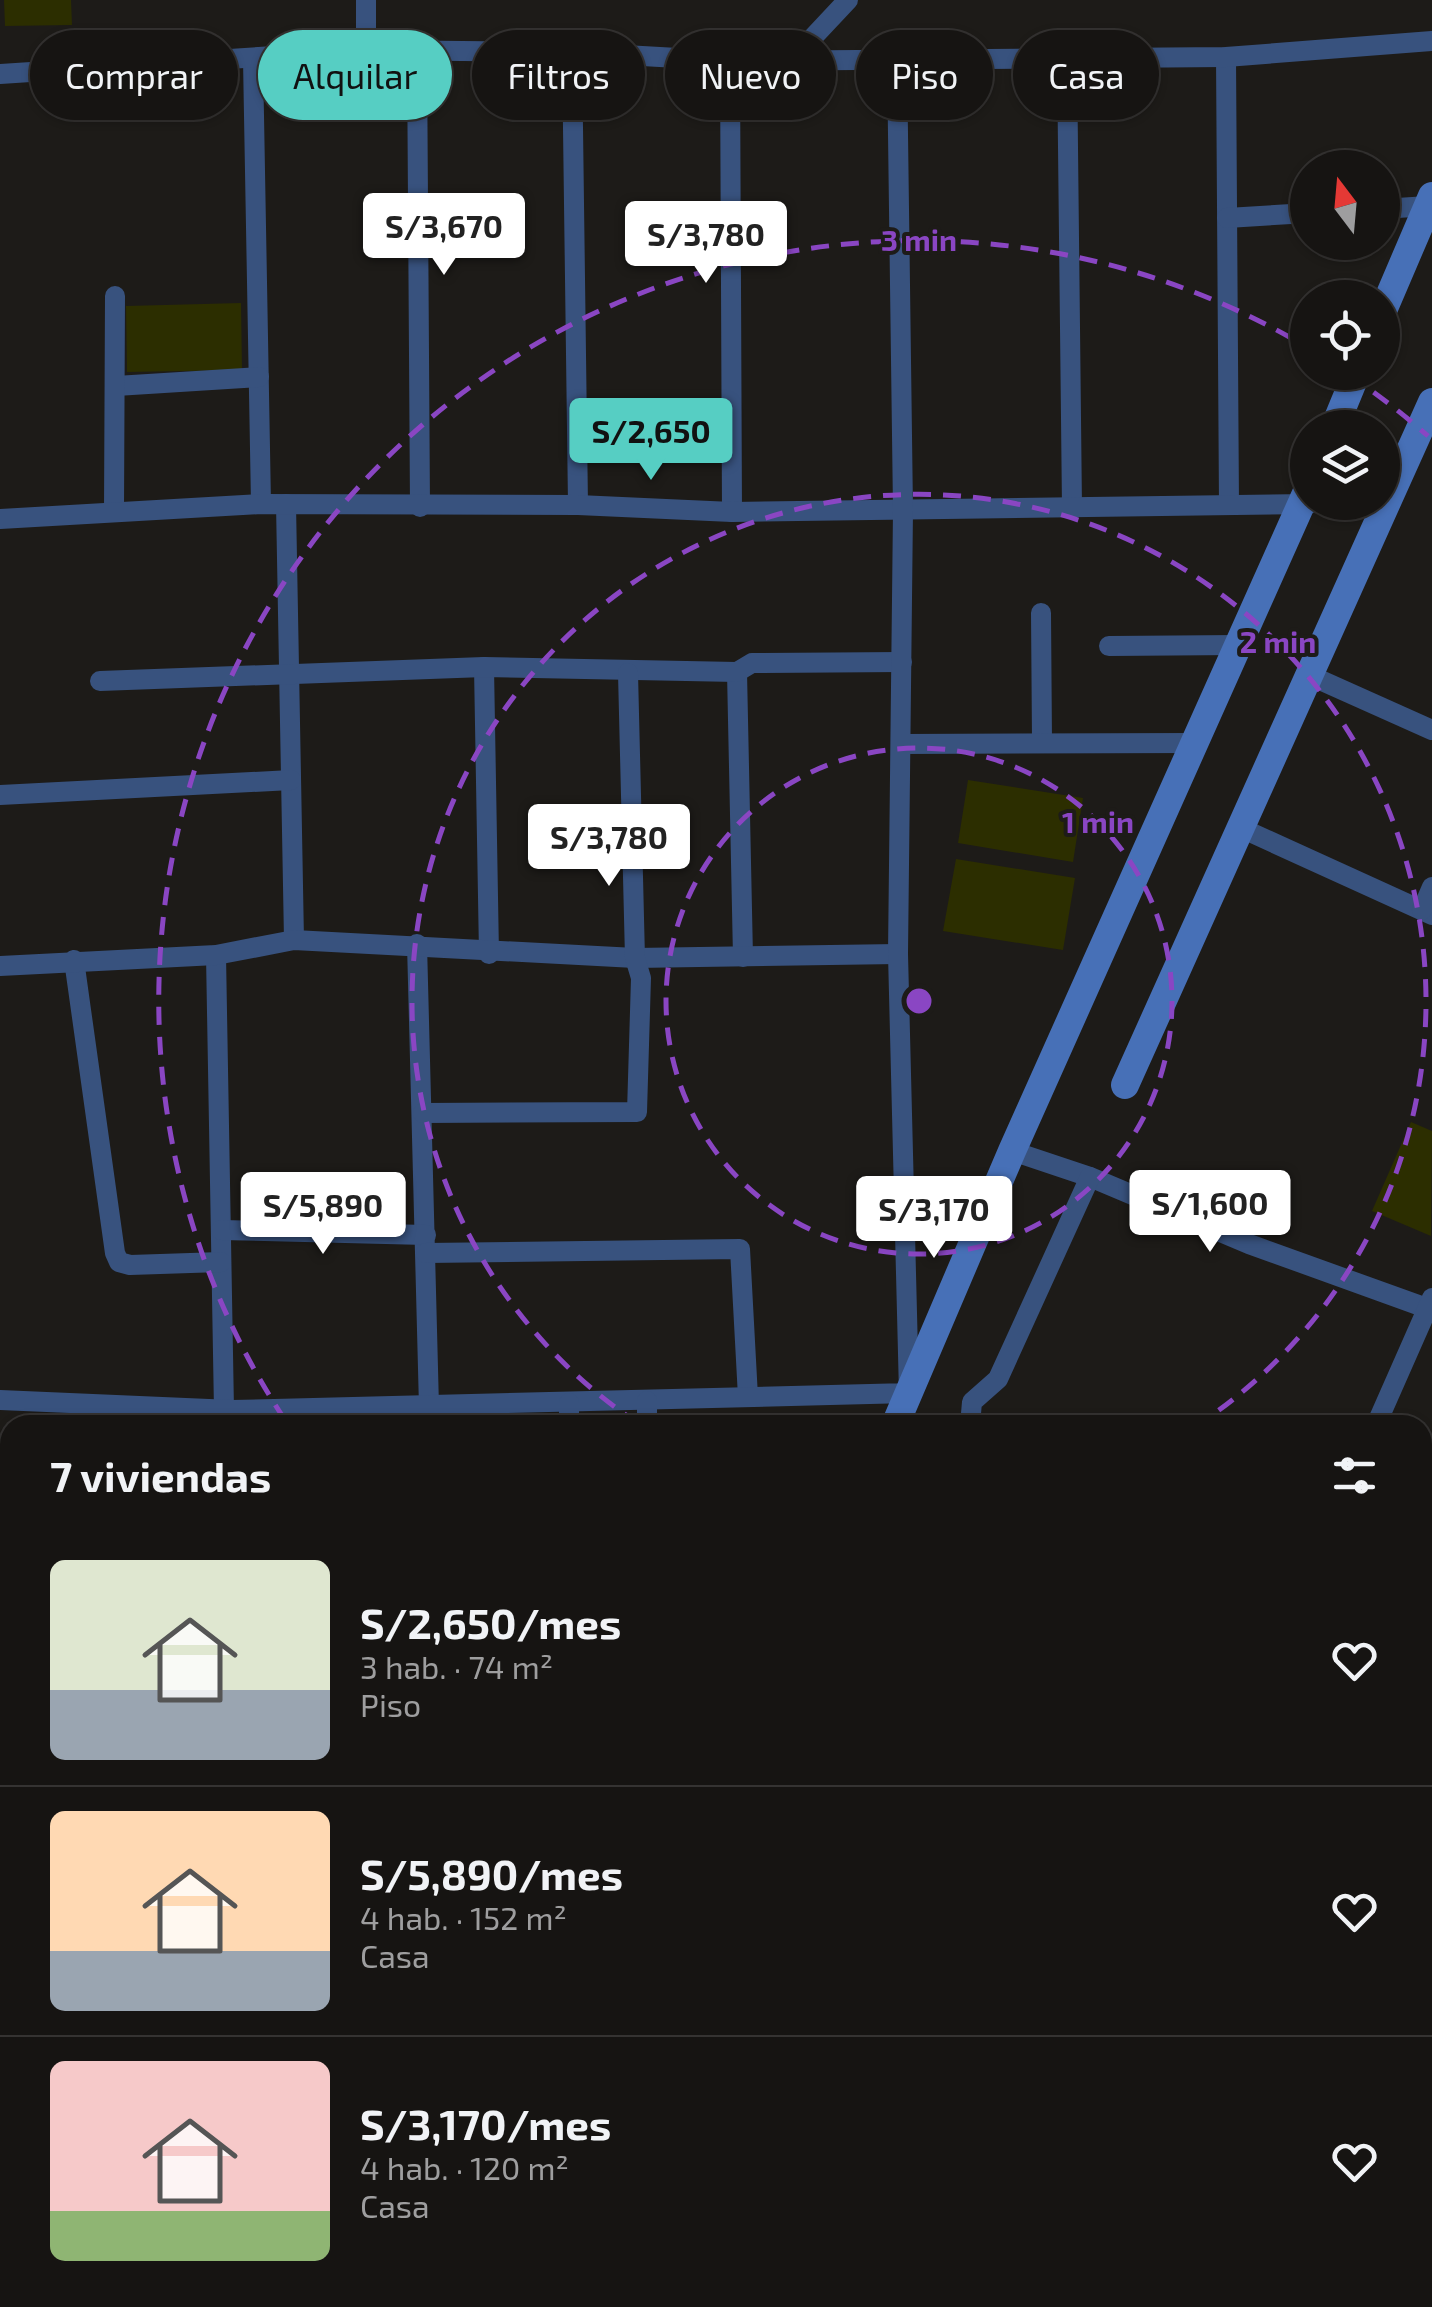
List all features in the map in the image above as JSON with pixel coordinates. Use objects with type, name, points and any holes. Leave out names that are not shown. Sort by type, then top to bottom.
[{"type":"street","points":[[366,0],[366,30]]},
{"type":"street","points":[[820,30],[848,0]]},
{"type":"street","points":[[1159,57],[1226,57],[1432,42]]},
{"type":"street","points":[[1226,57],[1229,505]]},
{"type":"street","points":[[0,74],[258,59]]},
{"type":"street","points":[[252,60],[261,504]]},
{"type":"street","points":[[417,120],[420,507]]},
{"type":"street","points":[[573,120],[578,505]]},
{"type":"street","points":[[730,120],[732,512]]},
{"type":"street","points":[[898,120],[903,510],[898,954],[909,1393]]},
{"type":"street","points":[[1068,120],[1072,508]]},
{"type":"street","points":[[1400,206],[1430,201]]},
{"type":"street","points":[[1396,280],[1430,201]]},
{"type":"street","points":[[1227,218],[1290,214]]},
{"type":"street","points":[[114,512],[115,296]]},
{"type":"street","points":[[116,386],[259,377]]},
{"type":"street","points":[[1400,465],[1432,402]]},
{"type":"street","points":[[0,519],[261,504],[578,505],[732,512],[1229,505],[1290,500]]},
{"type":"street","points":[[286,504],[294,940]]},
{"type":"street","points":[[899,1415],[1238,644],[1298,520]]},
{"type":"street","points":[[1125,1086],[1310,675],[1375,520]]},
{"type":"street","points":[[1042,614],[1042,742]]},
{"type":"street","points":[[1108,646],[1238,644]]},
{"type":"street","points":[[100,682],[484,666],[628,673],[737,672],[752,662],[902,662]]},
{"type":"street","points":[[484,666],[489,954]]},
{"type":"street","points":[[737,672],[742,957]]},
{"type":"street","points":[[422,1113],[638,1112],[641,978],[635,958],[628,673]]},
{"type":"street","points":[[1310,675],[1432,730]]},
{"type":"street","points":[[902,744],[1197,743]]},
{"type":"street","points":[[0,795],[291,780]]},
{"type":"street","points":[[1241,828],[1427,913],[1432,887]]},
{"type":"street","points":[[0,966],[216,954],[294,940],[418,944],[489,954],[635,958],[898,954]]},
{"type":"street","points":[[418,944],[428,1406]]},
{"type":"street","points":[[0,1400],[230,1415],[221,1262],[216,954]]},
{"type":"street","points":[[74,960],[114,1253],[119,1262],[130,1265],[221,1262]]},
{"type":"street","points":[[1012,1152],[1090,1177],[1249,1244],[1430,1305],[1380,1415]]},
{"type":"street","points":[[971,1415],[972,1402],[998,1379],[1090,1177]]},
{"type":"street","points":[[221,1230],[426,1244],[740,1248],[748,1397]]},
{"type":"street","points":[[396,1415],[428,1406],[569,1414],[647,1401],[909,1393]]},
{"type":"street","points":[[647,1401],[647,1415]]},
{"type":"shaded area","points":[[4,0],[71,0],[72,25],[5,26]]},
{"type":"shaded area","points":[[241,303],[242,370],[127,372],[126,306]]},
{"type":"shaded area","points":[[968,780],[1083,798],[1073,862],[958,843]]},
{"type":"shaded area","points":[[956,859],[1075,878],[1063,950],[943,931]]},
{"type":"shaded area","points":[[1411,1122],[1432,1131],[1431,1236],[1372,1211]]}]
